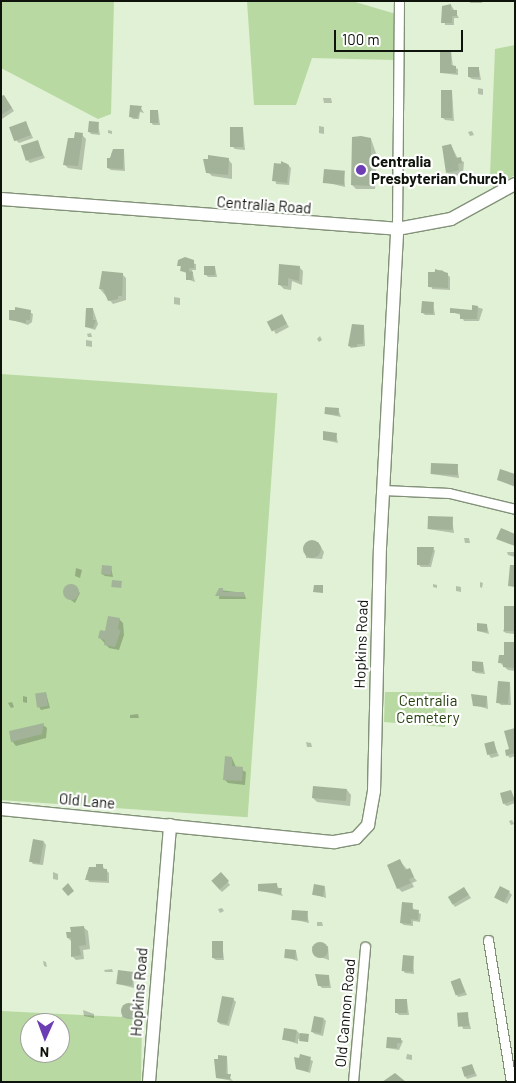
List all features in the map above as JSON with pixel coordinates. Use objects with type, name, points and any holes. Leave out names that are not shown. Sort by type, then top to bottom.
[{"type":"main road","name":"Centralia Road","points":[[1,200],[397,229],[451,219],[515,184]]},
{"type":"main road","name":"Hopkins Road","points":[[149,1082],[170,825],[342,842],[356,838],[368,825],[374,792],[383,490],[397,229]]},
{"type":"main road","name":"Old Lane","points":[[1,809],[170,825]]},
{"type":"street","name":"Hopkins Road","points":[[397,229],[399,1]]},
{"type":"street","points":[[383,490],[449,493],[515,509]]},
{"type":"street","points":[[488,940],[511,1082]]},
{"type":"street","name":"Old Cannon Road","points":[[353,1082],[364,947]]},
{"type":"green space","points":[[1,1],[114,1],[111,114],[98,119],[1,68]]},
{"type":"green space","points":[[247,1],[352,1],[396,14],[395,60],[312,58],[296,105],[254,105]]},
{"type":"green space","points":[[515,45],[515,175],[493,188],[490,176],[495,49]]},
{"type":"green space","points":[[1,374],[277,393],[248,817],[1,800]]},
{"type":"green space","name":"Centralia Cemetery","points":[[385,692],[446,692],[445,727],[384,722]]},
{"type":"green space","points":[[1,1011],[41,1013],[20,1013],[20,1063],[70,1063],[70,1014],[142,1018],[141,1082],[1,1082]]},
{"type":"building","points":[[451,4],[451,10],[457,10],[457,16],[452,16],[452,23],[441,23],[442,6]]},
{"type":"building","points":[[440,50],[451,50],[451,65],[456,66],[456,73],[440,73]]},
{"type":"building","points":[[468,67],[479,67],[479,77],[468,77]]},
{"type":"building","points":[[441,90],[452,90],[452,118],[441,118]]},
{"type":"building","points":[[4,95],[12,108],[1,115],[1,96]]},
{"type":"building","points":[[130,105],[142,106],[137,118],[129,117]]},
{"type":"building","points":[[150,110],[158,110],[158,123],[150,123]]},
{"type":"building","points":[[26,121],[31,135],[14,141],[9,127]]},
{"type":"building","points":[[89,121],[99,122],[98,133],[88,132]]},
{"type":"building","points":[[230,127],[243,127],[243,147],[230,147]]},
{"type":"building","points":[[75,132],[83,133],[78,166],[63,165],[68,138],[74,138]]},
{"type":"building","name":"Centralia Presbyterian Church","points":[[352,137],[371,138],[371,186],[351,185]]},
{"type":"building","points":[[38,140],[43,155],[26,161],[21,146]]},
{"type":"building","points":[[451,144],[456,158],[461,157],[462,163],[458,164],[459,170],[446,173],[442,146]]},
{"type":"building","points":[[113,149],[124,149],[123,169],[107,168],[107,158],[110,158]]},
{"type":"building","points":[[208,155],[229,158],[228,175],[206,173],[203,159],[208,159]]},
{"type":"building","points":[[281,161],[289,165],[287,183],[272,181],[274,163],[281,164]]},
{"type":"building","points":[[324,169],[345,171],[344,185],[323,183]]},
{"type":"building","points":[[185,257],[194,260],[194,268],[189,268],[189,271],[193,272],[192,280],[186,280],[186,272],[180,271],[181,266],[177,266],[178,260]]},
{"type":"building","points":[[279,264],[300,266],[299,281],[288,278],[288,286],[278,285]]},
{"type":"building","points":[[204,266],[215,266],[215,275],[204,275]]},
{"type":"building","points":[[435,269],[448,273],[448,288],[428,287],[428,272],[435,272]]},
{"type":"building","points":[[102,271],[123,273],[122,296],[118,296],[118,299],[108,301],[103,289],[99,289]]},
{"type":"building","points":[[422,301],[434,302],[433,314],[421,313]]},
{"type":"building","points":[[472,305],[478,306],[477,319],[460,319],[460,313],[450,313],[450,308],[472,310]]},
{"type":"building","points":[[15,307],[31,310],[30,320],[26,320],[26,323],[9,320],[9,310],[15,310]]},
{"type":"building","points":[[86,308],[93,308],[93,320],[96,320],[93,328],[85,327]]},
{"type":"building","points":[[282,314],[287,324],[272,332],[267,322]]},
{"type":"building","points":[[352,324],[364,325],[363,344],[357,344],[357,347],[348,346]]},
{"type":"building","points":[[325,407],[339,408],[338,415],[325,414]]},
{"type":"building","points":[[323,431],[337,433],[336,441],[323,440]]},
{"type":"building","points":[[431,463],[458,464],[458,475],[431,474]]},
{"type":"building","points":[[500,469],[515,474],[515,486],[497,480]]},
{"type":"building","points":[[428,516],[453,517],[453,530],[428,529]]},
{"type":"building","points":[[501,528],[515,534],[515,546],[496,539]]},
{"type":"building","points":[[312,540],[318,543],[321,549],[318,555],[312,558],[306,555],[303,549],[306,543]]},
{"type":"building","points":[[417,547],[434,547],[429,565],[417,565]]},
{"type":"building","points":[[102,565],[112,566],[111,575],[101,574]]},
{"type":"building","points":[[510,565],[515,565],[515,587],[508,586]]},
{"type":"building","points":[[112,580],[122,581],[121,588],[111,587]]},
{"type":"building","points":[[71,584],[77,586],[79,592],[77,598],[71,600],[65,598],[63,592],[65,586]]},
{"type":"building","points":[[314,585],[323,585],[323,593],[313,592]]},
{"type":"building","points":[[219,588],[223,588],[223,592],[244,592],[244,597],[215,596]]},
{"type":"building","points":[[504,606],[515,606],[515,631],[504,631]]},
{"type":"building","points":[[108,616],[120,618],[118,629],[121,630],[115,647],[104,645],[105,640],[98,638],[100,630],[105,631]]},
{"type":"building","points":[[477,623],[487,624],[487,632],[477,631]]},
{"type":"building","points":[[504,642],[515,642],[515,668],[503,667],[503,663],[498,663],[499,655],[504,655]]},
{"type":"building","points":[[472,661],[483,662],[483,672],[472,671]]},
{"type":"building","points":[[498,681],[510,682],[508,704],[496,703]]},
{"type":"building","points":[[46,692],[48,706],[37,707],[35,694]]},
{"type":"building","points":[[471,694],[487,696],[486,707],[473,706]]},
{"type":"building","points":[[44,723],[42,734],[11,742],[9,731]]},
{"type":"building","points":[[515,728],[515,753],[506,756],[505,750],[509,749],[504,731]]},
{"type":"building","points":[[494,741],[497,753],[487,755],[484,743]]},
{"type":"building","points":[[225,756],[232,757],[232,766],[243,767],[242,781],[223,780]]},
{"type":"building","points":[[313,786],[347,789],[346,801],[312,798]]},
{"type":"building","points":[[511,790],[515,800],[503,804],[500,793]]},
{"type":"building","points":[[33,839],[44,841],[40,864],[29,862]]},
{"type":"building","points":[[400,859],[405,870],[410,868],[414,877],[409,879],[411,883],[397,889],[387,865]]},
{"type":"building","points":[[96,864],[103,864],[103,869],[107,869],[107,881],[85,880],[89,867],[96,867]]},
{"type":"building","points":[[221,872],[229,881],[219,890],[211,881]]},
{"type":"building","points":[[68,883],[74,891],[68,896],[62,889]]},
{"type":"building","points":[[277,883],[277,888],[282,888],[281,894],[258,891],[258,884]]},
{"type":"building","points":[[314,884],[325,886],[323,897],[312,895]]},
{"type":"building","points":[[500,886],[510,891],[504,903],[494,898]]},
{"type":"building","points":[[464,887],[469,895],[453,905],[448,897]]},
{"type":"building","points":[[402,902],[413,903],[412,909],[419,910],[418,920],[411,919],[411,924],[400,923]]},
{"type":"building","points":[[292,910],[308,911],[307,921],[291,920]]},
{"type":"building","points":[[84,926],[86,945],[79,946],[81,955],[71,957],[71,938],[67,938],[66,932],[71,932],[70,927]]},
{"type":"building","points":[[212,941],[223,941],[223,958],[212,958]]},
{"type":"building","points":[[320,942],[326,944],[328,950],[326,956],[320,958],[314,956],[312,950],[314,944]]},
{"type":"building","points":[[285,949],[296,950],[295,959],[284,958]]},
{"type":"building","points":[[403,955],[414,956],[413,972],[402,971]]},
{"type":"building","points":[[118,970],[134,972],[132,986],[116,984]]},
{"type":"building","points":[[315,974],[329,975],[329,986],[318,986]]},
{"type":"building","points":[[460,978],[465,992],[456,996],[451,981]]},
{"type":"building","points":[[222,996],[234,998],[227,1024],[217,1022]]},
{"type":"building","points":[[395,999],[407,999],[407,1013],[395,1013]]},
{"type":"building","points":[[126,1003],[132,1003],[137,1008],[135,1017],[126,1019],[121,1014],[121,1008]]},
{"type":"building","points":[[468,1012],[469,1026],[458,1027],[457,1013]]},
{"type":"building","points":[[314,1016],[324,1018],[321,1034],[311,1032]]},
{"type":"building","points":[[284,1028],[297,1030],[295,1042],[282,1040]]},
{"type":"building","points":[[300,1033],[309,1034],[308,1042],[299,1041]]},
{"type":"building","points":[[387,1037],[401,1038],[401,1043],[397,1043],[397,1048],[386,1048]]},
{"type":"building","points":[[300,1054],[311,1057],[308,1072],[296,1069],[294,1057],[299,1058]]},
{"type":"building","points":[[218,1055],[227,1056],[226,1074],[231,1074],[230,1079],[216,1078],[214,1059],[218,1059]]},
{"type":"building","points":[[472,1064],[475,1074],[464,1077],[461,1067]]},
{"type":"building","points":[[395,1073],[406,1082],[382,1082]]},
{"type":"place","name":"Centralia Presbyterian Church","points":[[361,170]]}]
